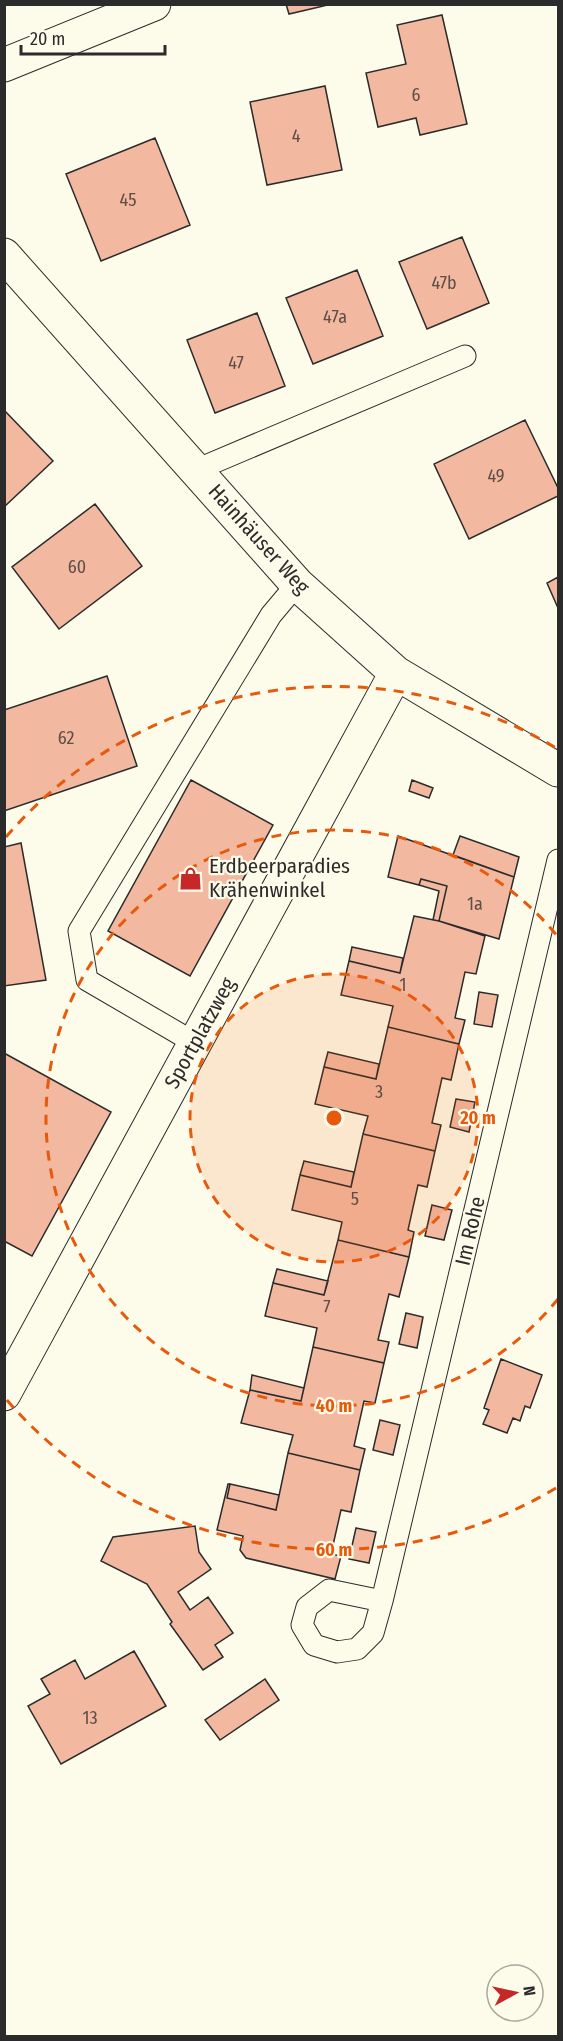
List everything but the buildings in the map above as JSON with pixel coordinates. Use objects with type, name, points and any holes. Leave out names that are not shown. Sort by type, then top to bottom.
[{"type":"street","points":[[4,65],[154,4]]},
{"type":"street","name":"Hainhäuser Weg","points":[[4,255],[297,584],[396,673],[558,771]]},
{"type":"street","name":"Sportplatzweg","points":[[4,1394],[396,673]]},
{"type":"lane","points":[[196,470],[465,356]]},
{"type":"lane","points":[[195,1042],[87,980],[79,931],[271,615],[297,584]]},
{"type":"lane","name":"Im Rohe","points":[[382,1601],[558,860]]},
{"type":"place","name":"Erdbeerparadies Krähenwinkel","points":[[191,878]]}]
